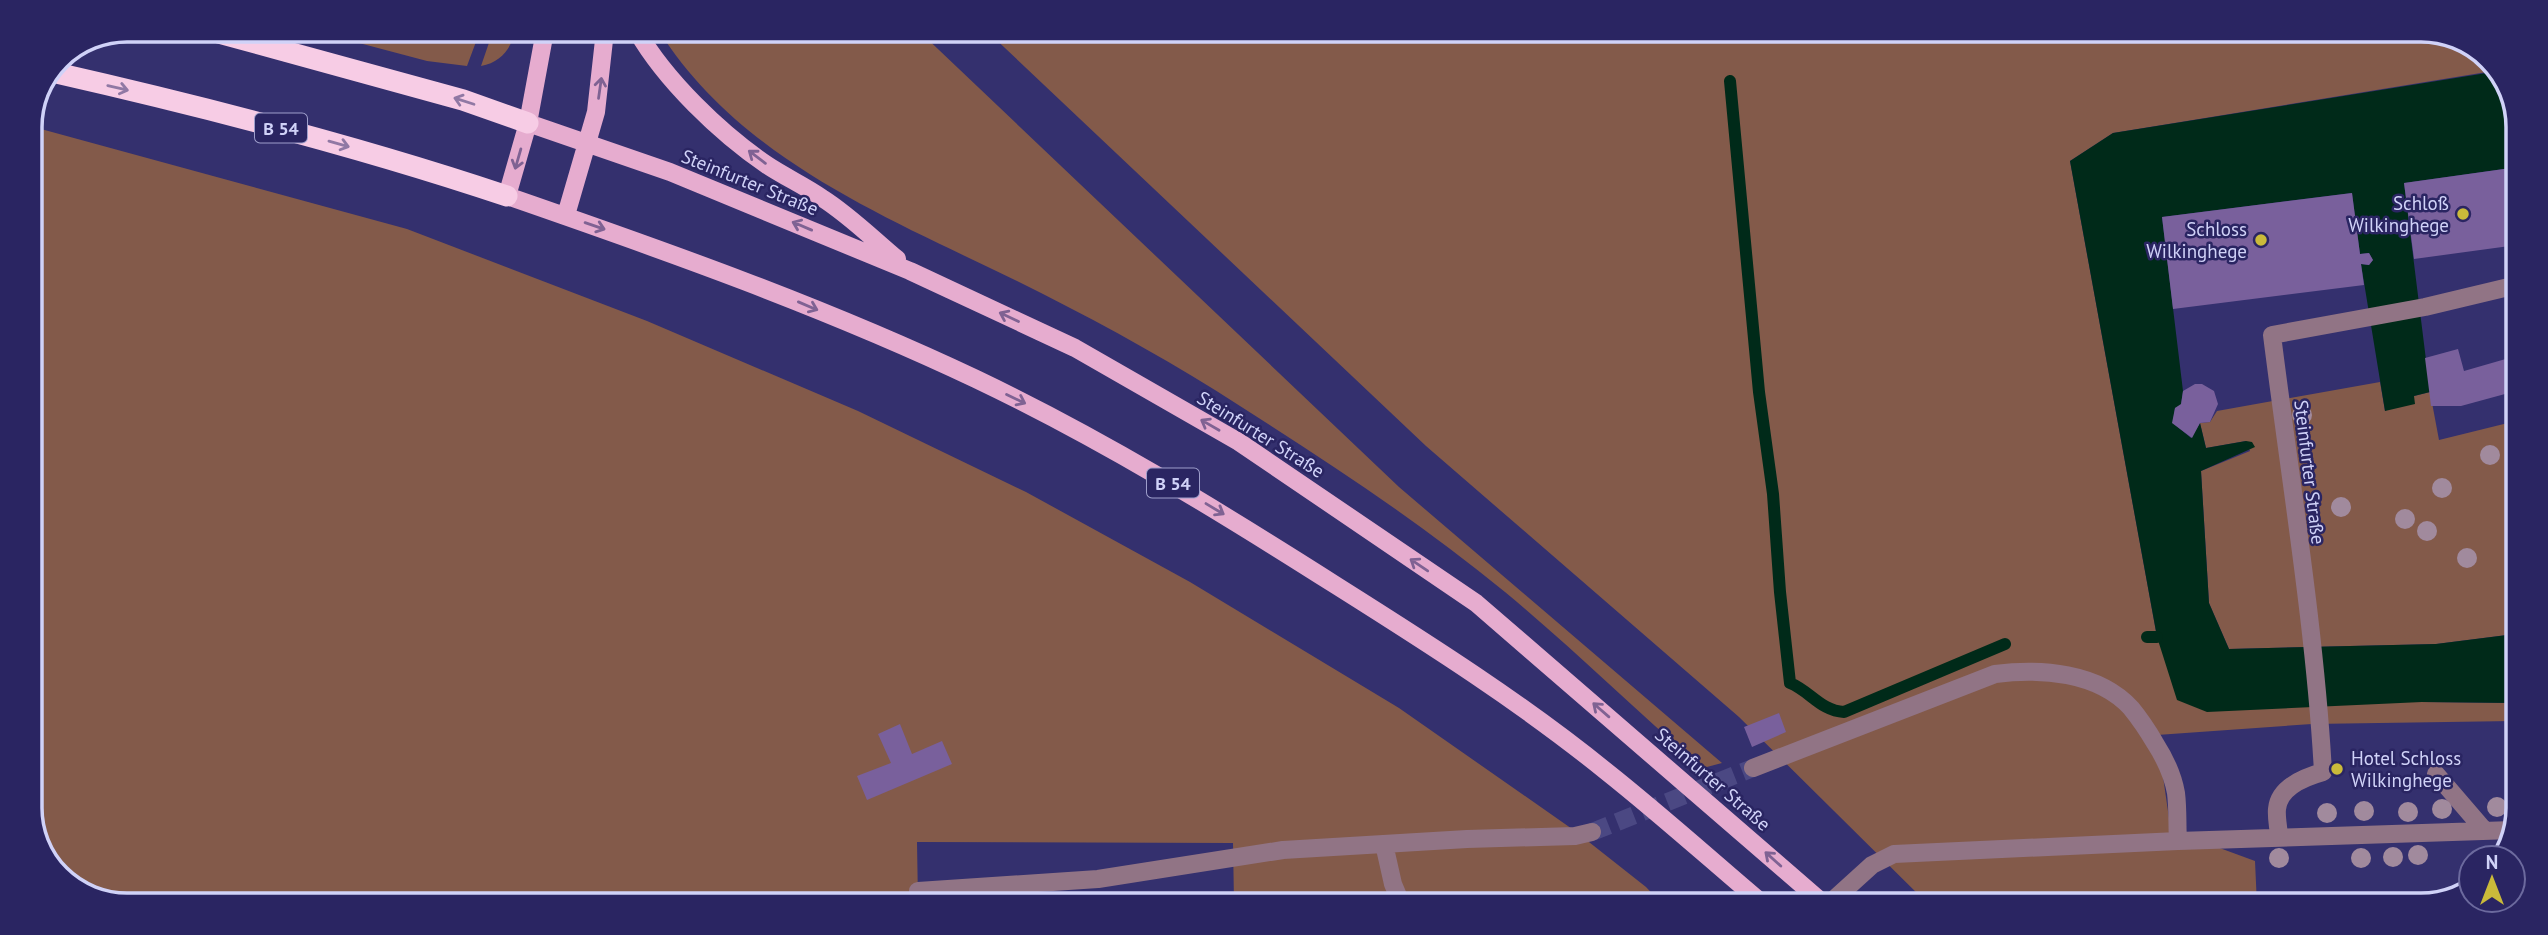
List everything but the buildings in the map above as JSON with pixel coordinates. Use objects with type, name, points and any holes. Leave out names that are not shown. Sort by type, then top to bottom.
[{"type":"highway","points":[[252,42],[463,100],[528,123]]},
{"type":"highway","name":"B 54","points":[[61,74],[302,133],[507,196]]},
{"type":"main road","points":[[507,196],[528,123],[543,42]]},
{"type":"main road","points":[[566,215],[587,144],[599,90],[604,42]]},
{"type":"main road","points":[[645,42],[672,77],[728,134],[768,165],[824,199],[910,271]]},
{"type":"main road","name":"Steinfurter Straße","points":[[528,123],[670,172],[910,271],[1075,348],[1239,442],[1476,603],[1811,893]]},
{"type":"main road","name":"B 54","points":[[507,196],[673,253],[889,340],[1019,401],[1146,467],[1259,536],[1494,688],[1606,771],[1750,893]]},
{"type":"lane","name":"Steinfurter Straße","points":[[2279,838],[2277,807],[2287,790],[2302,778],[2323,772],[2310,634],[2272,335],[2425,307],[2506,288]]},
{"type":"lane","name":"Steinfurter Straße","points":[[1754,768],[1995,674],[2024,670],[2052,672],[2106,689],[2129,706],[2145,727],[2162,754],[2175,790],[2178,841]]},
{"type":"lane","points":[[2436,774],[2486,831]]},
{"type":"lane","points":[[1841,893],[1872,864],[1894,854],[2502,830]]},
{"type":"lane","points":[[918,891],[1098,879],[1283,850],[1575,836],[1592,832]]},
{"type":"lane","points":[[1384,844],[1396,893]]},
{"type":"shaded area","points":[[355,42],[476,42],[467,66],[427,61]]},
{"type":"shaded area","points":[[489,42],[512,42],[504,54],[481,66]]},
{"type":"shaded area","points":[[667,42],[931,42],[1399,487],[1722,763],[1703,768],[1505,592],[1375,495],[1192,376],[1118,334],[832,188],[782,156],[736,120],[695,79]]},
{"type":"shaded area","points":[[999,42],[2421,42],[2459,51],[2485,72],[2113,133],[2070,161],[2157,637],[2422,702],[2506,703],[2506,721],[2312,724],[2157,735],[2170,825],[2187,836],[2255,861],[2256,893],[1917,893],[1739,717],[1426,446]]},
{"type":"shaded area","points":[[2486,73],[2495,85],[2506,122],[2506,169],[2404,183],[2430,392],[2414,396],[2415,404],[2385,411],[2361,264],[2369,265],[2373,260],[2369,253],[2360,254],[2352,193],[2162,217],[2183,391],[2181,405],[2175,408],[2173,423],[2191,438],[2200,423],[2206,448],[2246,441],[2252,442],[2255,447],[2201,471],[2209,603],[2229,649],[2436,644],[2506,635],[2506,703],[2422,702],[2207,712],[2177,700],[2157,637],[2070,161],[2113,133]]},
{"type":"shaded area","points":[[42,129],[407,229],[647,321],[858,411],[1026,492],[1190,582],[1399,708],[1575,831],[1652,893],[1234,893],[1233,843],[917,842],[918,893],[127,893],[100,888],[75,875],[53,850],[42,813]]},
{"type":"shaded area","points":[[2380,382],[2385,411],[2414,396],[2430,392],[2439,440],[2506,423],[2506,635],[2436,644],[2229,649],[2209,603],[2201,471],[2250,451],[2246,441],[2206,448],[2200,423],[2210,422],[2217,411]]},
{"type":"waterway","points":[[1730,81],[1790,683],[1829,708],[1844,712],[2005,644]]},
{"type":"waterway","points":[[2147,637],[2157,637]]},
{"type":"tunnel","points":[[1592,832],[1753,768]]},
{"type":"place","name":"Schloß Wilkinghege","points":[[2463,214]]},
{"type":"place","name":"Schloss Wilkinghege","points":[[2261,240]]},
{"type":"place","name":"Hotel Schloss Wilkinghege","points":[[2337,769]]}]
